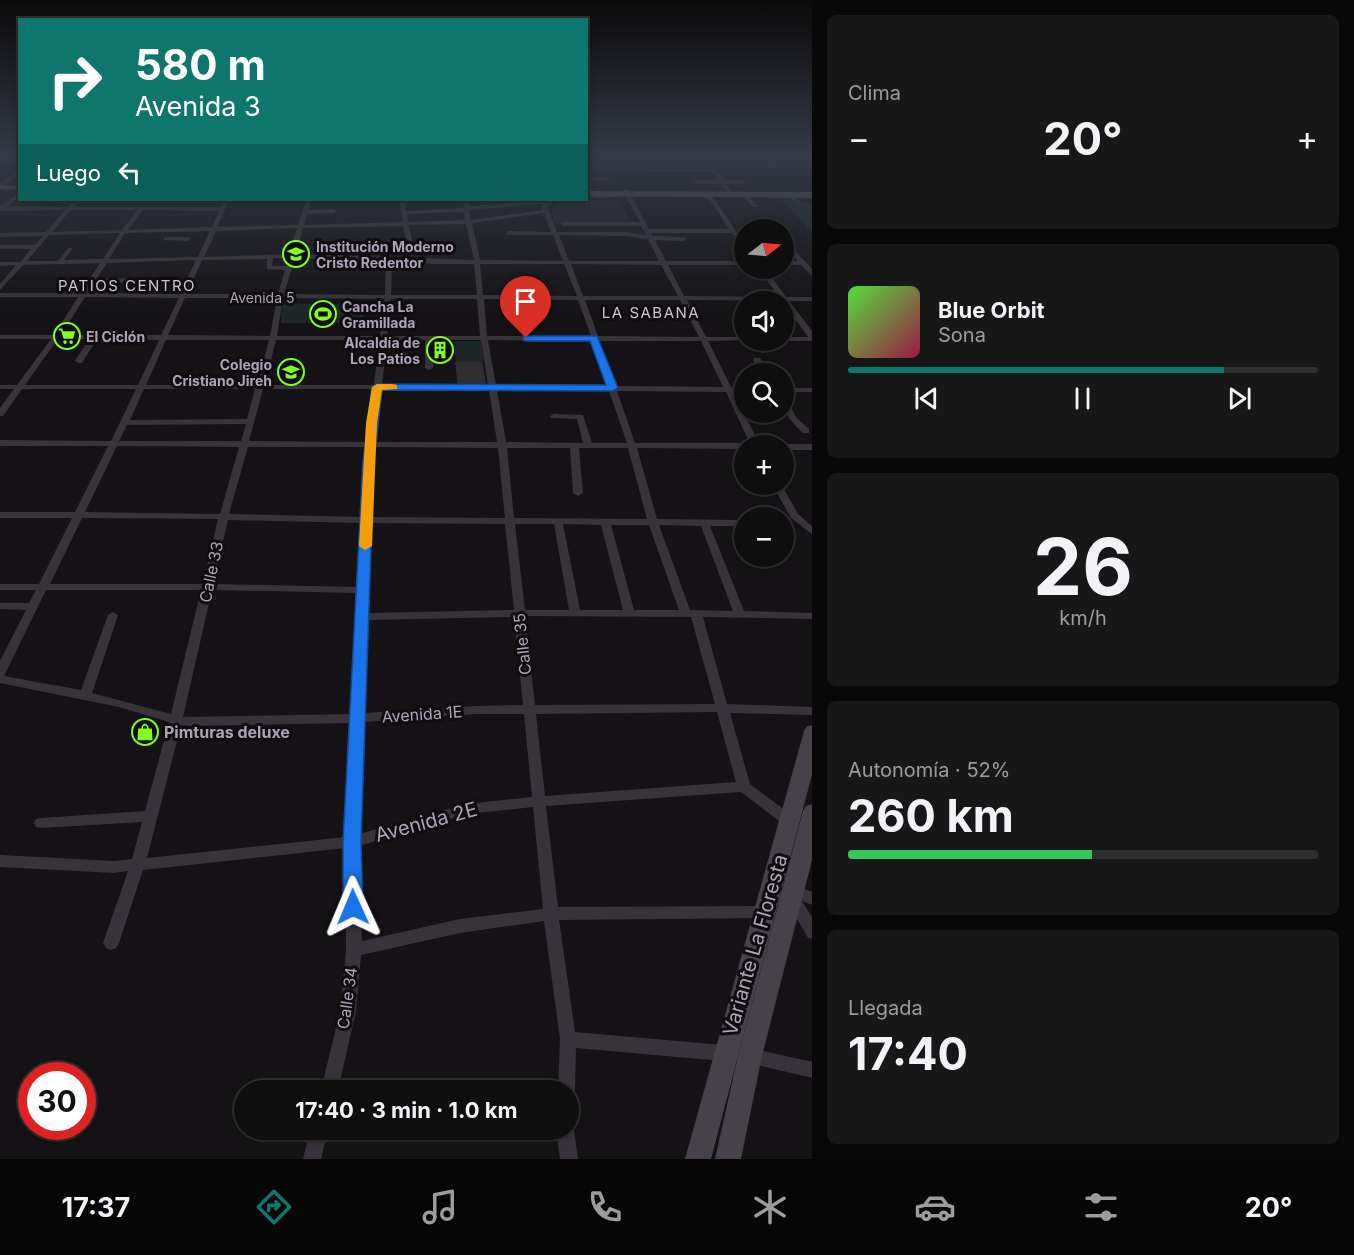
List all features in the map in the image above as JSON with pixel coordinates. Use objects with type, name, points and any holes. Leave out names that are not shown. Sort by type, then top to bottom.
[{"type":"main road","name":"Variante La Floresta","points":[[728,1159],[750,1056],[800,896],[812,740]]},
{"type":"main road","name":"Variante La Floresta","points":[[698,1159],[723,1053],[766,912],[804,821]]},
{"type":"street","name":"Calle 33","points":[[111,943],[138,863],[176,721],[224,516],[273,338],[280,298],[306,207]]},
{"type":"street","points":[[402,207],[409,240]]},
{"type":"street","points":[[403,213],[487,207]]},
{"type":"street","points":[[544,207],[581,298],[632,446],[653,522],[691,613],[722,708],[744,787],[804,821]]},
{"type":"street","points":[[634,207],[704,339],[751,435]]},
{"type":"street","points":[[717,207],[734,234]]},
{"type":"street","points":[[0,288],[69,208]]},
{"type":"street","points":[[305,212],[334,208],[332,226]]},
{"type":"street","points":[[0,673],[124,423],[223,209],[1,209]]},
{"type":"street","points":[[0,414],[56,337],[124,231],[141,209]]},
{"type":"street","name":"Calle 35","points":[[466,209],[477,262],[484,339],[502,446],[529,710],[541,801],[551,914],[568,1039],[566,1080]]},
{"type":"street","points":[[0,235],[469,222],[546,211]]},
{"type":"street","points":[[563,224],[643,224]]},
{"type":"street","points":[[180,239],[185,229]]},
{"type":"street","points":[[649,235],[732,231]]},
{"type":"street","points":[[509,233],[623,234],[683,239]]},
{"type":"street","points":[[166,239],[188,239]]},
{"type":"street","points":[[0,247],[35,247]]},
{"type":"street","points":[[59,263],[69,249]]},
{"type":"street","points":[[794,253],[812,271]]},
{"type":"street","points":[[0,264],[292,256],[389,258],[433,262],[734,263]]},
{"type":"street","points":[[270,257],[269,268],[288,268]]},
{"type":"street","name":"Calle 34","points":[[331,1080],[348,1011],[354,950],[352,842],[366,520],[370,446],[388,297],[389,258]]},
{"type":"street","points":[[794,264],[803,264]]},
{"type":"street","points":[[93,280],[141,281]]},
{"type":"street","name":"Avenida 5","points":[[0,295],[734,299]]},
{"type":"street","name":"Avenida 5","points":[[794,299],[812,299]]},
{"type":"street","points":[[794,313],[812,337]]},
{"type":"street","points":[[0,337],[734,339]]},
{"type":"street","points":[[79,361],[94,338]]},
{"type":"street","points":[[429,338],[429,368]]},
{"type":"street","points":[[794,339],[812,338]]},
{"type":"street","points":[[0,387],[734,390]]},
{"type":"street","points":[[794,390],[812,390]]},
{"type":"street","points":[[554,416],[580,417],[588,445]]},
{"type":"street","points":[[794,419],[806,431]]},
{"type":"street","points":[[124,423],[250,421]]},
{"type":"street","points":[[0,443],[734,446]]},
{"type":"street","points":[[574,446],[578,493]]},
{"type":"street","points":[[794,447],[812,447]]},
{"type":"street","points":[[0,515],[80,514],[366,520],[734,523]]},
{"type":"street","points":[[605,521],[629,613]]},
{"type":"street","points":[[794,521],[812,531]]},
{"type":"street","points":[[558,522],[575,613]]},
{"type":"street","points":[[704,522],[740,614]]},
{"type":"street","points":[[0,587],[363,590]]},
{"type":"street","points":[[0,606],[34,607]]},
{"type":"street","points":[[362,617],[519,613],[812,616]]},
{"type":"street","points":[[85,695],[113,615]]},
{"type":"street","name":"Avenida 1E","points":[[0,679],[85,695],[156,713],[176,721],[357,718],[477,710],[722,708],[812,711]]},
{"type":"street","name":"Avenida 2E","points":[[0,861],[114,867],[352,842],[467,808],[744,787]]},
{"type":"street","points":[[41,824],[150,816]]},
{"type":"street","points":[[800,896],[812,930]]},
{"type":"street","points":[[354,950],[460,926],[551,914],[766,912]]},
{"type":"street","points":[[568,1039],[723,1053]]},
{"type":"street","points":[[750,1056],[812,1070]]},
{"type":"street","points":[[312,1159],[317,1140]]},
{"type":"street","points":[[566,1140],[569,1159]]},
{"type":"shaded area","points":[[555,207],[622,207],[632,224],[555,224],[551,209]]},
{"type":"shaded area","points":[[789,207],[812,207],[812,232]]},
{"type":"shaded area","name":"Cancha La Gramillada","points":[[282,303],[364,305],[363,323],[281,323]]},
{"type":"shaded area","points":[[454,341],[481,341],[484,361],[456,361]]},
{"type":"building","name":"Alcaldía de Los Patios","points":[[435,342],[450,342],[451,360],[435,361]]},
{"type":"building","points":[[456,362],[482,362],[485,383],[458,383]]},
{"type":"slow traffic","points":[[365,546],[371,423],[377,387],[393,387]]},
{"type":"place","name":"Institución Moderno Cristo Redentor","points":[[296,254]]},
{"type":"place","name":"Cancha La Gramillada","points":[[323,314]]},
{"type":"place","name":"El Ciclón","points":[[67,336]]},
{"type":"place","name":"Alcaldía de Los Patios","points":[[440,350]]},
{"type":"place","name":"Colegio Cristiano Jireh","points":[[291,372]]},
{"type":"place","name":"Pimturas deluxe","points":[[145,732]]},
{"type":"district","name":"PATIOS CENTRO","points":[[127,285]]},
{"type":"district","name":"LA SABANA","points":[[651,312]]},
{"type":"route","points":[[353,907],[352,842],[366,520],[371,423],[377,387],[612,388],[594,338],[526,338]]}]
